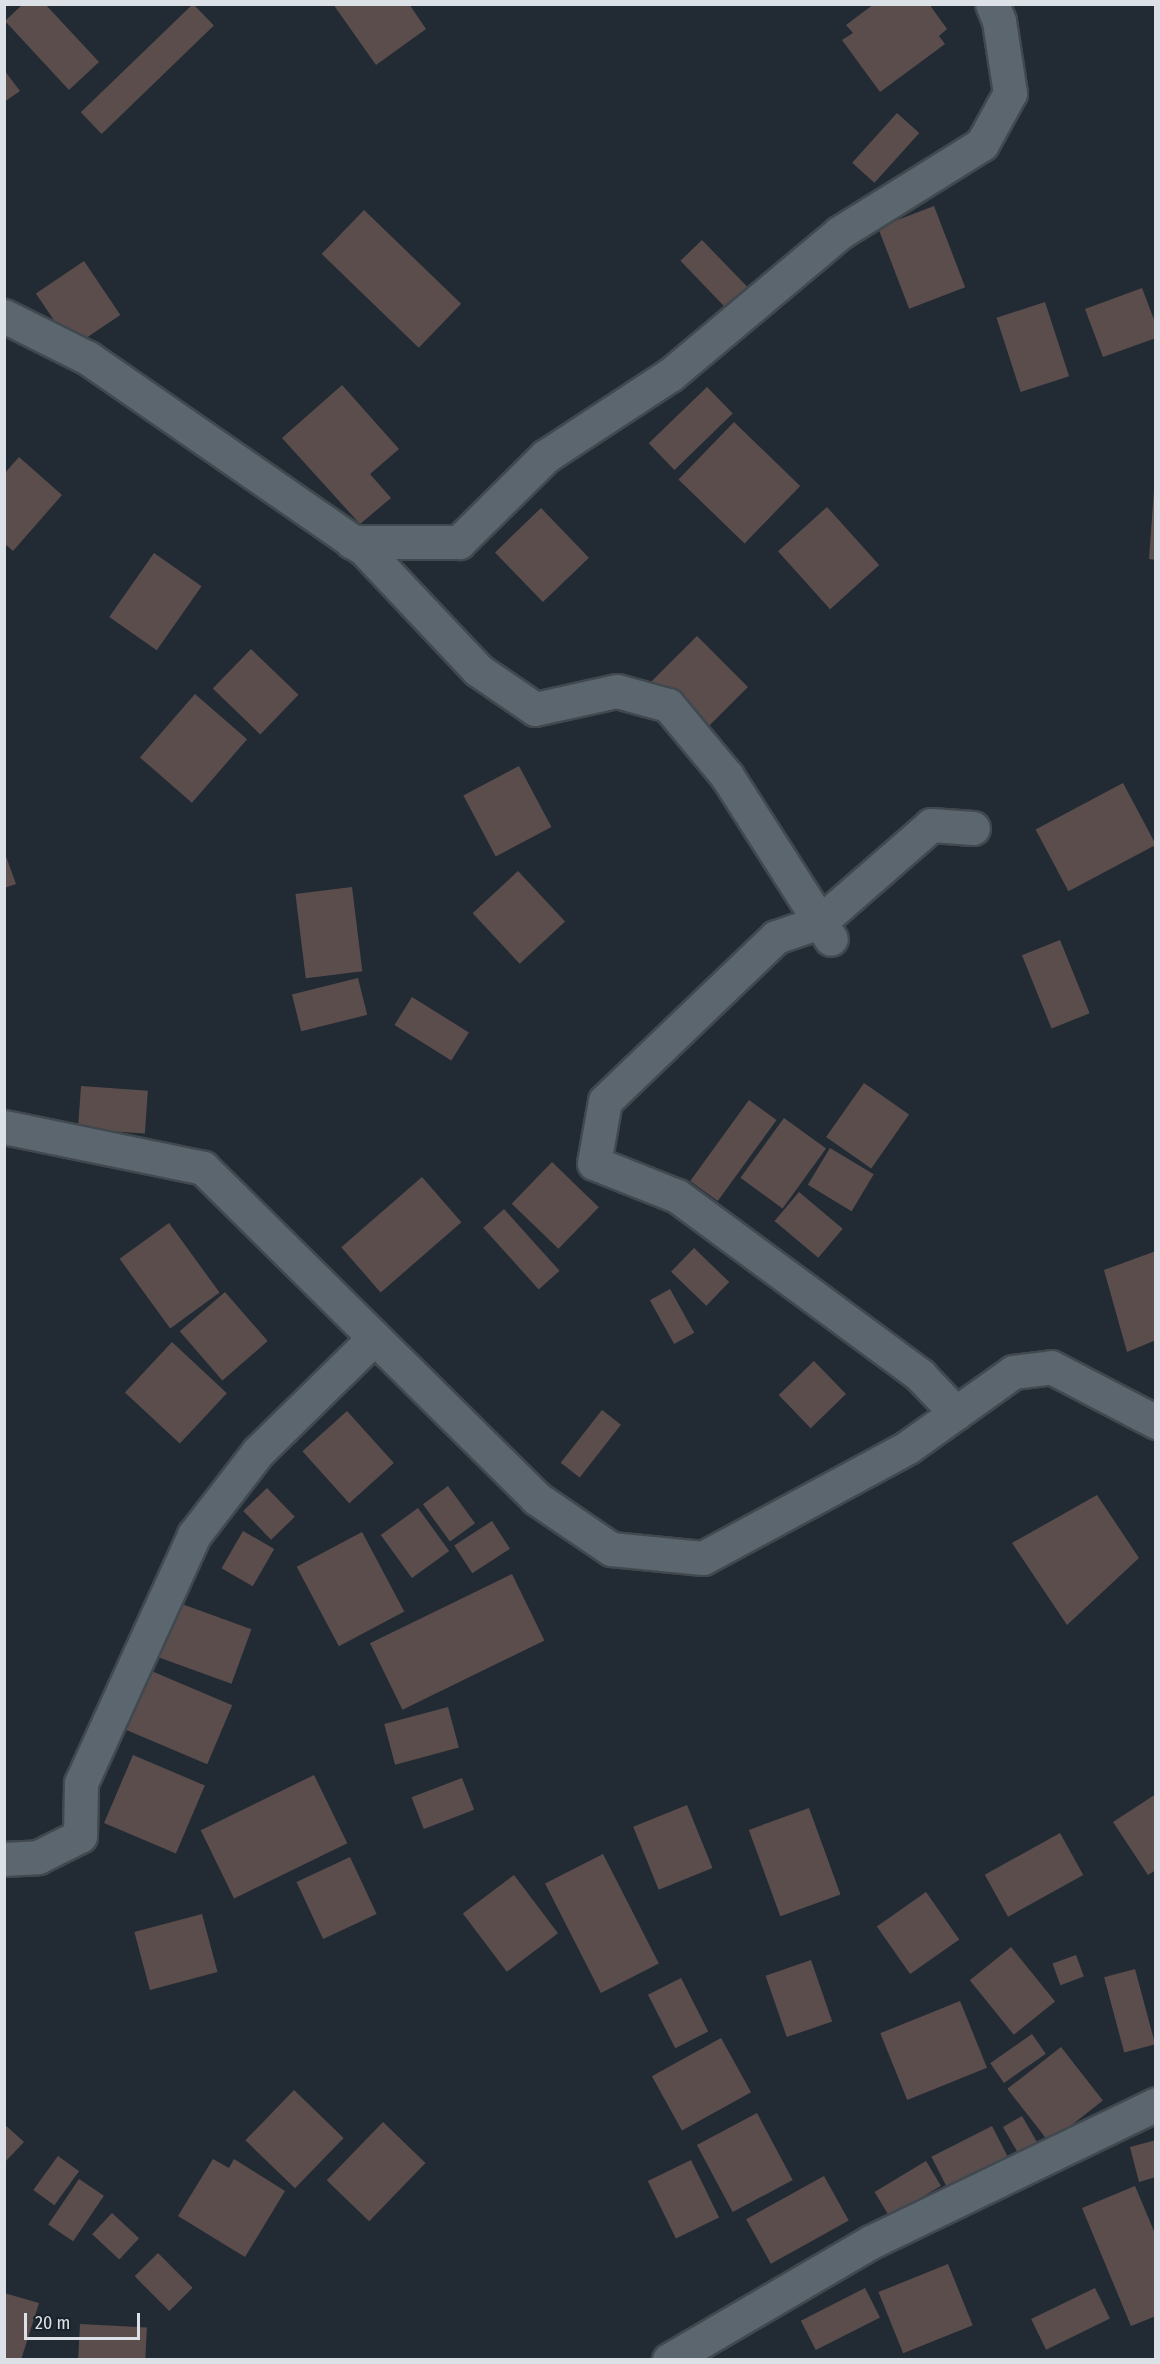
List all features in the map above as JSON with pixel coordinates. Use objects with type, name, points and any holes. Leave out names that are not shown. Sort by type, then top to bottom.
[{"type":"street","points":[[352,542],[459,542],[546,456],[670,375],[839,233],[982,144],[1010,93],[999,21],[992,4]]},
{"type":"street","points":[[4,316],[88,358],[365,550],[478,670],[536,709],[617,691],[668,705],[727,776],[825,931]]},
{"type":"street","points":[[956,1413],[920,1375],[677,1196],[594,1163],[605,1101],[776,937],[825,931],[931,825],[973,828]]},
{"type":"street","points":[[4,1127],[202,1168],[536,1498],[611,1549],[703,1558],[908,1447],[1013,1372],[1051,1367],[1155,1422]]},
{"type":"street","points":[[4,1859],[38,1857],[80,1836],[81,1783],[194,1535],[258,1452],[375,1338]]},
{"type":"street","points":[[669,2360],[871,2242],[1155,2104]]},
{"type":"building","points":[[23,4],[45,4],[99,62],[69,90],[5,21]]},
{"type":"building","points":[[193,4],[214,26],[102,134],[81,112]]},
{"type":"building","points":[[333,4],[409,4],[426,29],[376,65]]},
{"type":"building","points":[[874,4],[929,4],[947,29],[939,36],[945,44],[880,92],[842,40],[853,33],[846,25]]},
{"type":"building","points":[[4,70],[20,91],[4,102]]},
{"type":"building","points":[[897,113],[919,133],[874,183],[852,163]]},
{"type":"building","points":[[934,206],[965,287],[909,309],[878,228]]},
{"type":"building","points":[[364,210],[461,304],[419,348],[322,254]]},
{"type":"building","points":[[702,240],[752,292],[730,313],[680,261]]},
{"type":"building","points":[[84,261],[120,315],[72,347],[36,293]]},
{"type":"building","points":[[1142,288],[1156,325],[1156,338],[1103,357],[1085,309]]},
{"type":"building","points":[[1045,302],[1069,376],[1021,392],[996,318]]},
{"type":"building","points":[[342,385],[399,449],[370,474],[391,498],[360,524],[282,438]]},
{"type":"building","points":[[707,387],[733,414],[674,470],[649,443]]},
{"type":"building","points":[[734,422],[800,486],[745,543],[678,480]]},
{"type":"building","points":[[19,457],[62,495],[13,551],[4,543],[4,474]]},
{"type":"building","points":[[1154,490],[1156,490],[1156,560],[1149,559]]},
{"type":"building","points":[[827,507],[879,565],[830,609],[778,551]]},
{"type":"building","points":[[541,508],[589,558],[543,602],[495,552]]},
{"type":"building","points":[[154,553],[202,586],[157,650],[109,617]]},
{"type":"building","points":[[697,636],[748,687],[700,735],[649,684]]},
{"type":"building","points":[[251,649],[298,695],[260,734],[213,689]]},
{"type":"building","points":[[195,694],[247,739],[192,803],[140,757]]},
{"type":"building","points":[[519,766],[551,827],[496,857],[463,796]]},
{"type":"building","points":[[1123,783],[1156,845],[1068,891],[1036,829]]},
{"type":"building","points":[[4,851],[16,884],[4,888]]},
{"type":"building","points":[[518,871],[565,921],[520,964],[473,913]]},
{"type":"building","points":[[352,887],[362,971],[306,978],[295,894]]},
{"type":"building","points":[[1060,940],[1090,1013],[1052,1029],[1022,955]]},
{"type":"building","points":[[358,978],[367,1015],[301,1031],[292,994]]},
{"type":"building","points":[[412,997],[469,1033],[451,1060],[395,1025]]},
{"type":"building","points":[[864,1083],[909,1115],[871,1169],[826,1137]]},
{"type":"building","points":[[81,1086],[148,1091],[145,1134],[78,1129]]},
{"type":"building","points":[[749,1100],[777,1120],[718,1201],[690,1181]]},
{"type":"building","points":[[784,1118],[826,1149],[783,1208],[741,1178]]},
{"type":"building","points":[[830,1148],[874,1174],[852,1211],[808,1185]]},
{"type":"building","points":[[552,1162],[599,1207],[558,1249],[512,1204]]},
{"type":"building","points":[[422,1177],[461,1222],[381,1292],[341,1247]]},
{"type":"building","points":[[799,1192],[843,1229],[818,1258],[775,1221]]},
{"type":"building","points":[[504,1209],[560,1271],[539,1289],[483,1228]]},
{"type":"building","points":[[169,1223],[220,1293],[170,1328],[120,1259]]},
{"type":"building","points":[[694,1248],[729,1282],[706,1306],[671,1272]]},
{"type":"building","points":[[1156,1251],[1156,1340],[1127,1352],[1104,1270]]},
{"type":"building","points":[[670,1289],[694,1333],[674,1344],[650,1300]]},
{"type":"building","points":[[225,1292],[268,1341],[222,1380],[180,1331]]},
{"type":"building","points":[[172,1342],[227,1393],[180,1444],[125,1392]]},
{"type":"building","points":[[814,1361],[846,1394],[811,1428],[779,1395]]},
{"type":"building","points":[[602,1410],[621,1425],[580,1478],[561,1463]]},
{"type":"building","points":[[347,1411],[394,1463],[349,1503],[302,1451]]},
{"type":"building","points":[[448,1486],[475,1523],[450,1541],[423,1504]]},
{"type":"building","points":[[267,1488],[295,1517],[271,1540],[243,1511]]},
{"type":"building","points":[[1097,1495],[1139,1558],[1067,1625],[1012,1543]]},
{"type":"building","points":[[418,1508],[449,1551],[412,1578],[381,1535]]},
{"type":"building","points":[[492,1521],[510,1549],[472,1573],[454,1546]]},
{"type":"building","points":[[243,1531],[274,1549],[253,1586],[222,1568]]},
{"type":"building","points":[[362,1532],[404,1611],[339,1646],[297,1567]]},
{"type":"building","points":[[512,1574],[544,1641],[402,1710],[370,1643]]},
{"type":"building","points":[[179,1603],[251,1629],[232,1684],[159,1658]]},
{"type":"building","points":[[142,1667],[232,1705],[207,1764],[117,1726]]},
{"type":"building","points":[[448,1707],[459,1748],[395,1765],[384,1724]]},
{"type":"building","points":[[133,1755],[205,1785],[176,1854],[104,1823]]},
{"type":"building","points":[[314,1775],[347,1843],[234,1899],[201,1830]]},
{"type":"building","points":[[462,1778],[474,1810],[424,1829],[412,1797]]},
{"type":"building","points":[[1156,1794],[1156,1870],[1148,1875],[1113,1822]]},
{"type":"building","points":[[687,1805],[712,1868],[659,1890],[633,1827]]},
{"type":"building","points":[[809,1808],[840,1894],[780,1916],[749,1830]]},
{"type":"building","points":[[1060,1833],[1083,1875],[1008,1917],[985,1875]]},
{"type":"building","points":[[603,1854],[659,1964],[601,1993],[545,1884]]},
{"type":"building","points":[[350,1857],[377,1914],[323,1939],[297,1882]]},
{"type":"building","points":[[514,1875],[558,1933],[507,1972],[463,1914]]},
{"type":"building","points":[[926,1892],[959,1940],[910,1974],[877,1926]]},
{"type":"building","points":[[202,1914],[218,1972],[150,1990],[134,1932]]},
{"type":"building","points":[[1011,1947],[1055,2001],[1014,2035],[970,1980]]},
{"type":"building","points":[[1076,1955],[1084,1977],[1060,1985],[1053,1964]]},
{"type":"building","points":[[811,1960],[832,2021],[787,2037],[766,1976]]},
{"type":"building","points":[[1135,1969],[1155,2044],[1124,2053],[1104,1977]]},
{"type":"building","points":[[681,1978],[708,2031],[675,2048],[648,1995]]},
{"type":"building","points":[[960,2001],[987,2068],[907,2100],[880,2033]]},
{"type":"building","points":[[1032,2034],[1046,2054],[1004,2083],[990,2063]]},
{"type":"building","points":[[721,2038],[751,2092],[682,2131],[652,2076]]},
{"type":"building","points":[[1061,2047],[1103,2101],[1049,2142],[1007,2089]]},
{"type":"building","points":[[294,2090],[344,2138],[295,2188],[245,2140]]},
{"type":"building","points":[[757,2113],[793,2180],[733,2212],[697,2145]]},
{"type":"building","points":[[1022,2116],[1039,2145],[1020,2156],[1003,2127]]},
{"type":"building","points":[[383,2122],[425,2163],[369,2221],[327,2180]]},
{"type":"building","points":[[4,2124],[24,2142],[4,2163]]},
{"type":"building","points":[[992,2126],[1009,2160],[949,2191],[931,2157]]},
{"type":"building","points":[[1156,2140],[1156,2177],[1139,2182],[1130,2147]]},
{"type":"building","points":[[58,2156],[79,2171],[54,2205],[33,2190]]},
{"type":"building","points":[[213,2159],[229,2168],[234,2159],[285,2191],[245,2257],[178,2216]]},
{"type":"building","points":[[691,2160],[719,2218],[676,2239],[648,2181]]},
{"type":"building","points":[[926,2161],[941,2186],[890,2217],[875,2192]]},
{"type":"building","points":[[824,2176],[849,2221],[771,2264],[746,2219]]},
{"type":"building","points":[[79,2179],[104,2196],[73,2241],[48,2225]]},
{"type":"building","points":[[1135,2186],[1156,2236],[1156,2316],[1131,2326],[1082,2208]]},
{"type":"building","points":[[112,2213],[139,2238],[119,2259],[92,2234]]},
{"type":"building","points":[[158,2253],[193,2288],[169,2311],[135,2276]]},
{"type":"building","points":[[948,2264],[973,2325],[903,2353],[878,2292]]},
{"type":"building","points":[[865,2288],[880,2317],[816,2350],[801,2321]]},
{"type":"building","points":[[1095,2288],[1110,2319],[1046,2350],[1031,2319]]},
{"type":"building","points":[[4,2293],[39,2303],[21,2360],[4,2360]]},
{"type":"building","points":[[80,2324],[147,2328],[145,2360],[78,2360]]}]
